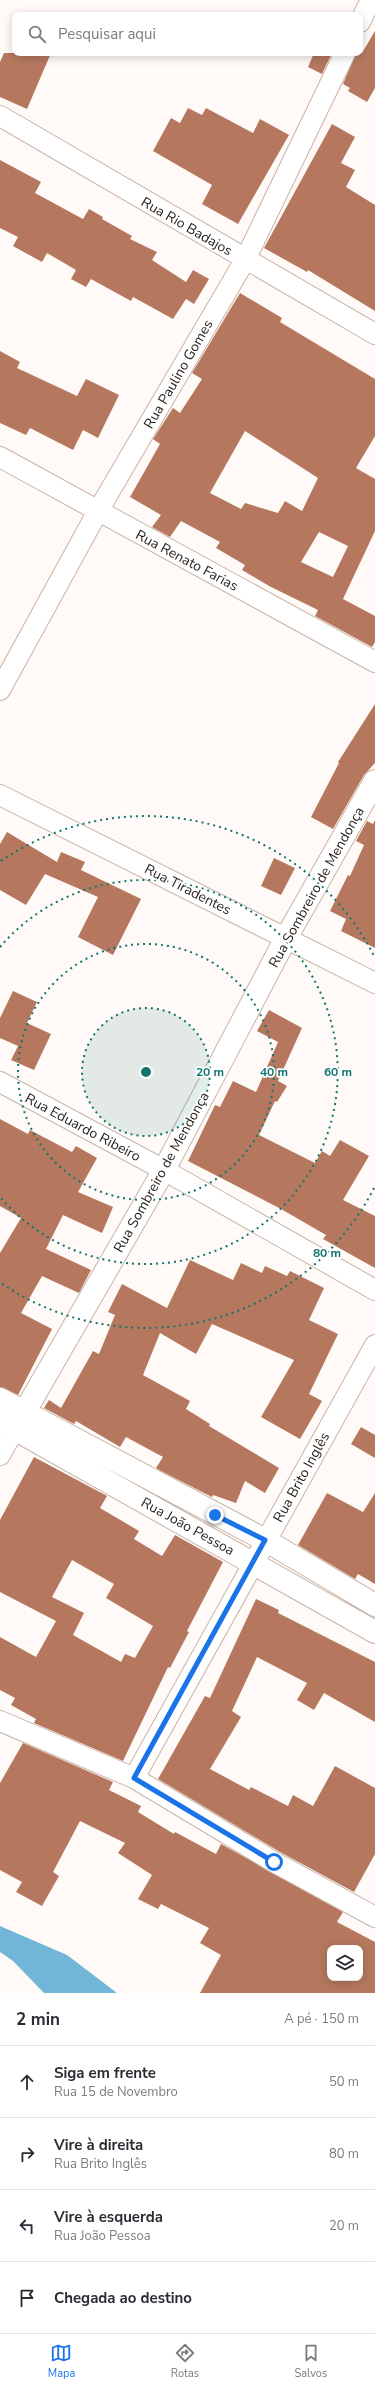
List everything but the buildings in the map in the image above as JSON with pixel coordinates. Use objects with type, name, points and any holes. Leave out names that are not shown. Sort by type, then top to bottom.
[{"type":"street","points":[[363,16],[370,2]]},
{"type":"street","name":"Rua Paulino Gomes","points":[[0,690],[98,512],[245,260],[344,56]]},
{"type":"street","name":"Rua Rio Badajos","points":[[0,116],[245,260],[375,334]]},
{"type":"street","name":"Rua Renato Farias","points":[[0,457],[98,512],[375,662]]},
{"type":"street","name":"Rua Sombreiro de Mendonça","points":[[0,1455],[13,1421],[164,1170],[286,938],[375,781]]},
{"type":"street","name":"Rua Tiradentes","points":[[0,795],[375,983]]},
{"type":"street","name":"Rua Eduardo Ribeiro","points":[[0,1082],[164,1170],[375,1290]]},
{"type":"street","name":"Rua Brito Inglês","points":[[134,1778],[265,1540],[375,1345]]},
{"type":"street","name":"Rua João Pessoa","points":[[0,1399],[13,1421],[253,1563],[375,1632]]},
{"type":"street","name":"Rua João Pessoa","points":[[13,1421],[265,1540],[375,1605]]},
{"type":"street","points":[[0,1721],[134,1778],[274,1862],[372,1910]]},
{"type":"water","points":[[0,1926],[67,1955],[117,1993],[44,1993],[13,1961],[0,1952]]},
{"type":"route","points":[[215,1515],[265,1540],[134,1778],[274,1862]]}]
